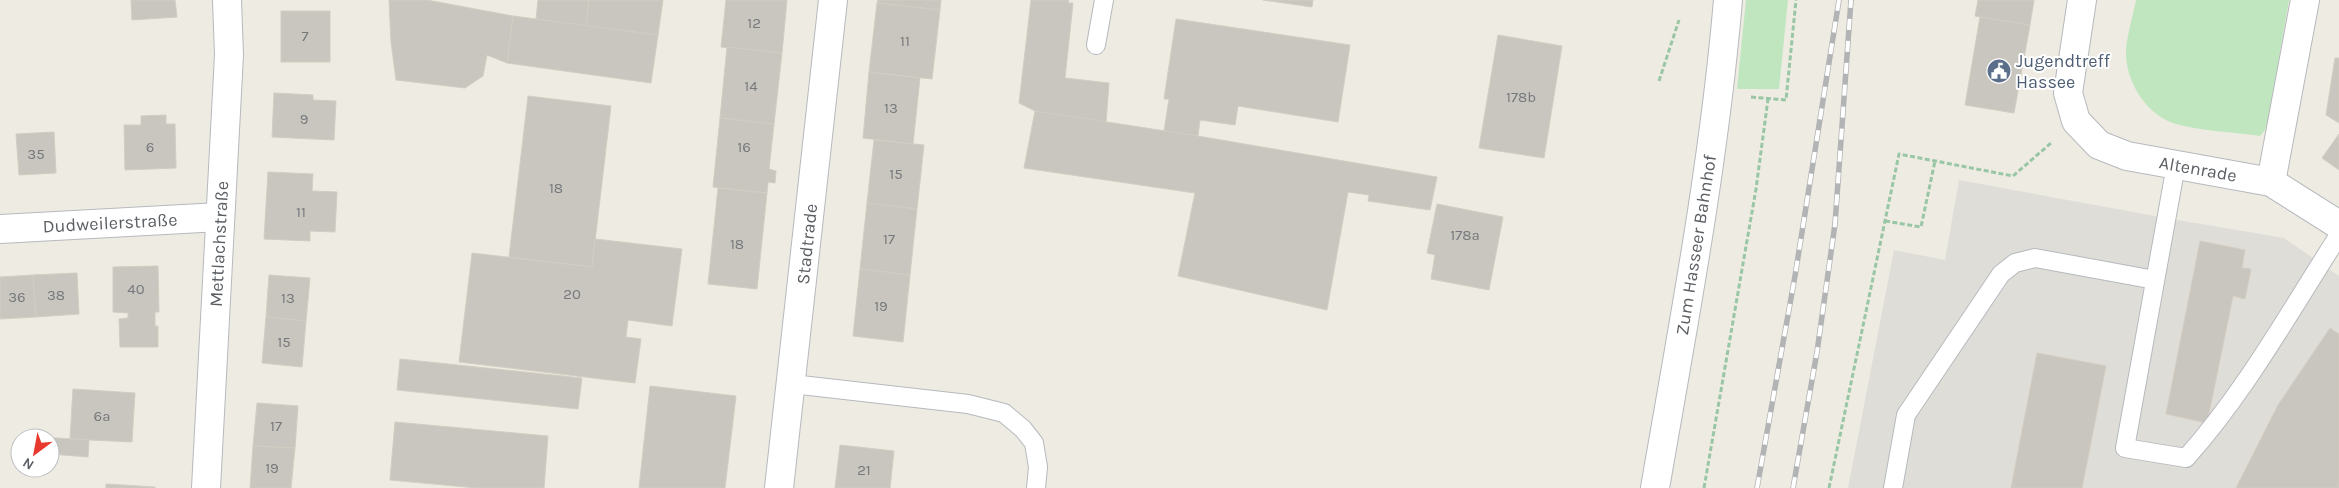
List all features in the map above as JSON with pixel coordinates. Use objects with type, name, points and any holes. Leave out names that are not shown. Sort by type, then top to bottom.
[{"type":"street","name":"Mettlachstraße","points":[[206,488],[229,55],[227,0]]},
{"type":"street","name":"Stadtrade","points":[[779,488],[833,0]]},
{"type":"street","name":"Zum Hasseer Bahnhof","points":[[1655,488],[1681,342],[1714,128],[1728,0]]},
{"type":"street","name":"Altenrade","points":[[2082,0],[2068,93],[2076,121],[2099,146],[2127,156],[2271,182]]},
{"type":"street","points":[[2305,0],[2271,182],[2339,225]]},
{"type":"street","name":"Dudweilerstraße","points":[[0,229],[220,217]]},
{"type":"lane","points":[[1096,45],[1104,0]]},
{"type":"lane","points":[[2176,165],[2126,448],[2186,458],[2216,425],[2240,391],[2339,235]]},
{"type":"lane","points":[[1893,488],[1906,415],[2001,274],[2015,263],[2035,258],[2155,280]]},
{"type":"lane","points":[[792,384],[968,404],[1004,413],[1023,428],[1034,443],[1038,467],[1036,488]]},
{"type":"path","points":[[1704,488],[1748,237],[1768,99],[1786,100],[1796,0]]},
{"type":"path","points":[[1659,81],[1679,20]]},
{"type":"path","points":[[1829,488],[1899,154],[2013,176],[2076,121]]},
{"type":"path","points":[[1885,221],[1921,227],[1935,161]]},
{"type":"shaded area","points":[[1959,180],[2284,238],[2339,276],[2339,488],[1848,488],[1894,250],[1945,260]]},
{"type":"green space","points":[[1746,0],[1788,0],[1779,89],[1737,89]]},
{"type":"green space","points":[[2136,0],[2289,0],[2268,122],[2260,136],[2206,130],[2176,124],[2166,120],[2148,107],[2135,88],[2126,57],[2128,36]]},
{"type":"building","points":[[131,0],[175,0],[177,17],[132,20]]},
{"type":"building","points":[[389,0],[427,0],[513,16],[507,63],[487,55],[483,76],[465,88],[396,80],[391,42]]},
{"type":"building","points":[[538,0],[589,0],[586,26],[536,19]]},
{"type":"building","points":[[589,0],[663,0],[658,35],[586,26]]},
{"type":"building","points":[[726,0],[787,0],[782,53],[721,47]]},
{"type":"building","points":[[878,0],[941,0],[940,10],[877,3]]},
{"type":"building","points":[[1031,0],[1069,0],[1068,3],[1073,3],[1065,78],[1109,83],[1106,123],[1035,111],[1019,103]]},
{"type":"building","points":[[1263,0],[1313,0],[1312,7]]},
{"type":"building","points":[[1978,0],[2034,0],[2030,25],[1975,16]]},
{"type":"building","points":[[877,3],[940,10],[932,79],[869,72]]},
{"type":"building","points":[[281,11],[330,11],[330,62],[281,62]]},
{"type":"building","points":[[513,16],[658,35],[651,83],[507,63]]},
{"type":"building","name":"Jugendtreff Hassee","points":[[1980,17],[2030,25],[2014,113],[1965,105]]},
{"type":"building","points":[[1176,19],[1350,45],[1338,122],[1238,106],[1235,125],[1200,120],[1198,136],[1164,131],[1169,99],[1164,99]]},
{"type":"building","points":[[1498,35],[1562,46],[1544,158],[1479,148]]},
{"type":"building","points":[[727,47],[782,53],[774,124],[720,118]]},
{"type":"building","points":[[2335,58],[2339,58],[2339,123],[2326,115]]},
{"type":"building","points":[[869,72],[920,78],[913,144],[863,138]]},
{"type":"building","points":[[274,93],[313,95],[313,100],[336,101],[334,140],[272,137]]},
{"type":"building","points":[[528,96],[611,106],[592,267],[509,257]]},
{"type":"building","points":[[1035,111],[1198,136],[1437,177],[1430,210],[1368,201],[1369,195],[1348,192],[1327,310],[1178,276],[1195,193],[1024,168]]},
{"type":"building","points":[[166,115],[166,124],[175,124],[176,168],[125,170],[124,125],[141,125],[141,116]]},
{"type":"building","points":[[720,118],[774,124],[769,169],[776,171],[775,183],[768,182],[767,193],[713,187]]},
{"type":"building","points":[[54,132],[56,173],[19,175],[16,134]]},
{"type":"building","points":[[2339,134],[2339,170],[2322,158]]},
{"type":"building","points":[[874,140],[924,145],[917,209],[867,203]]},
{"type":"building","points":[[268,172],[313,174],[312,191],[337,192],[335,232],[310,231],[310,241],[264,239]]},
{"type":"building","points":[[718,188],[767,193],[757,289],[708,284]]},
{"type":"building","points":[[867,203],[917,209],[910,275],[860,269]]},
{"type":"building","points":[[1437,204],[1503,217],[1489,290],[1431,279],[1435,255],[1427,253]]},
{"type":"building","points":[[595,239],[682,249],[672,326],[628,320],[626,337],[641,339],[635,383],[459,362],[472,253],[592,267]]},
{"type":"building","points":[[2200,241],[2245,250],[2242,268],[2251,269],[2245,299],[2233,296],[2207,423],[2166,414]]},
{"type":"building","points":[[158,266],[159,312],[155,312],[155,326],[158,326],[158,347],[120,347],[119,319],[128,318],[128,313],[113,312],[113,267]]},
{"type":"building","points":[[860,269],[910,275],[903,342],[853,336]]},
{"type":"building","points":[[77,273],[79,314],[36,317],[33,275]]},
{"type":"building","points":[[33,275],[36,317],[0,319],[0,277]]},
{"type":"building","points":[[269,275],[310,278],[306,321],[266,317]]},
{"type":"building","points":[[266,317],[306,321],[302,367],[262,363]]},
{"type":"building","points":[[2330,328],[2339,334],[2339,488],[2236,488],[2278,405]]},
{"type":"building","points":[[2037,353],[2106,366],[2082,488],[2011,488]]},
{"type":"building","points":[[400,359],[582,378],[578,409],[397,390]]},
{"type":"building","points":[[650,386],[736,396],[725,488],[639,488]]},
{"type":"building","points":[[73,389],[135,393],[132,442],[70,439]]},
{"type":"building","points":[[257,403],[298,406],[295,448],[253,446]]},
{"type":"building","points":[[395,422],[548,436],[544,488],[476,488],[390,480]]},
{"type":"building","points":[[60,438],[89,440],[88,457],[60,455]]},
{"type":"building","points":[[840,445],[894,451],[890,488],[835,488]]},
{"type":"building","points":[[253,446],[295,448],[291,488],[250,488]]},
{"type":"building","points":[[106,484],[155,487],[155,488],[106,488]]},
{"type":"railway","points":[[1757,488],[1795,276],[1839,0]]},
{"type":"railway","points":[[1793,488],[1817,352],[1835,224],[1851,0]]},
{"type":"place","name":"Jugendtreff Hassee","points":[[1999,71]]}]
